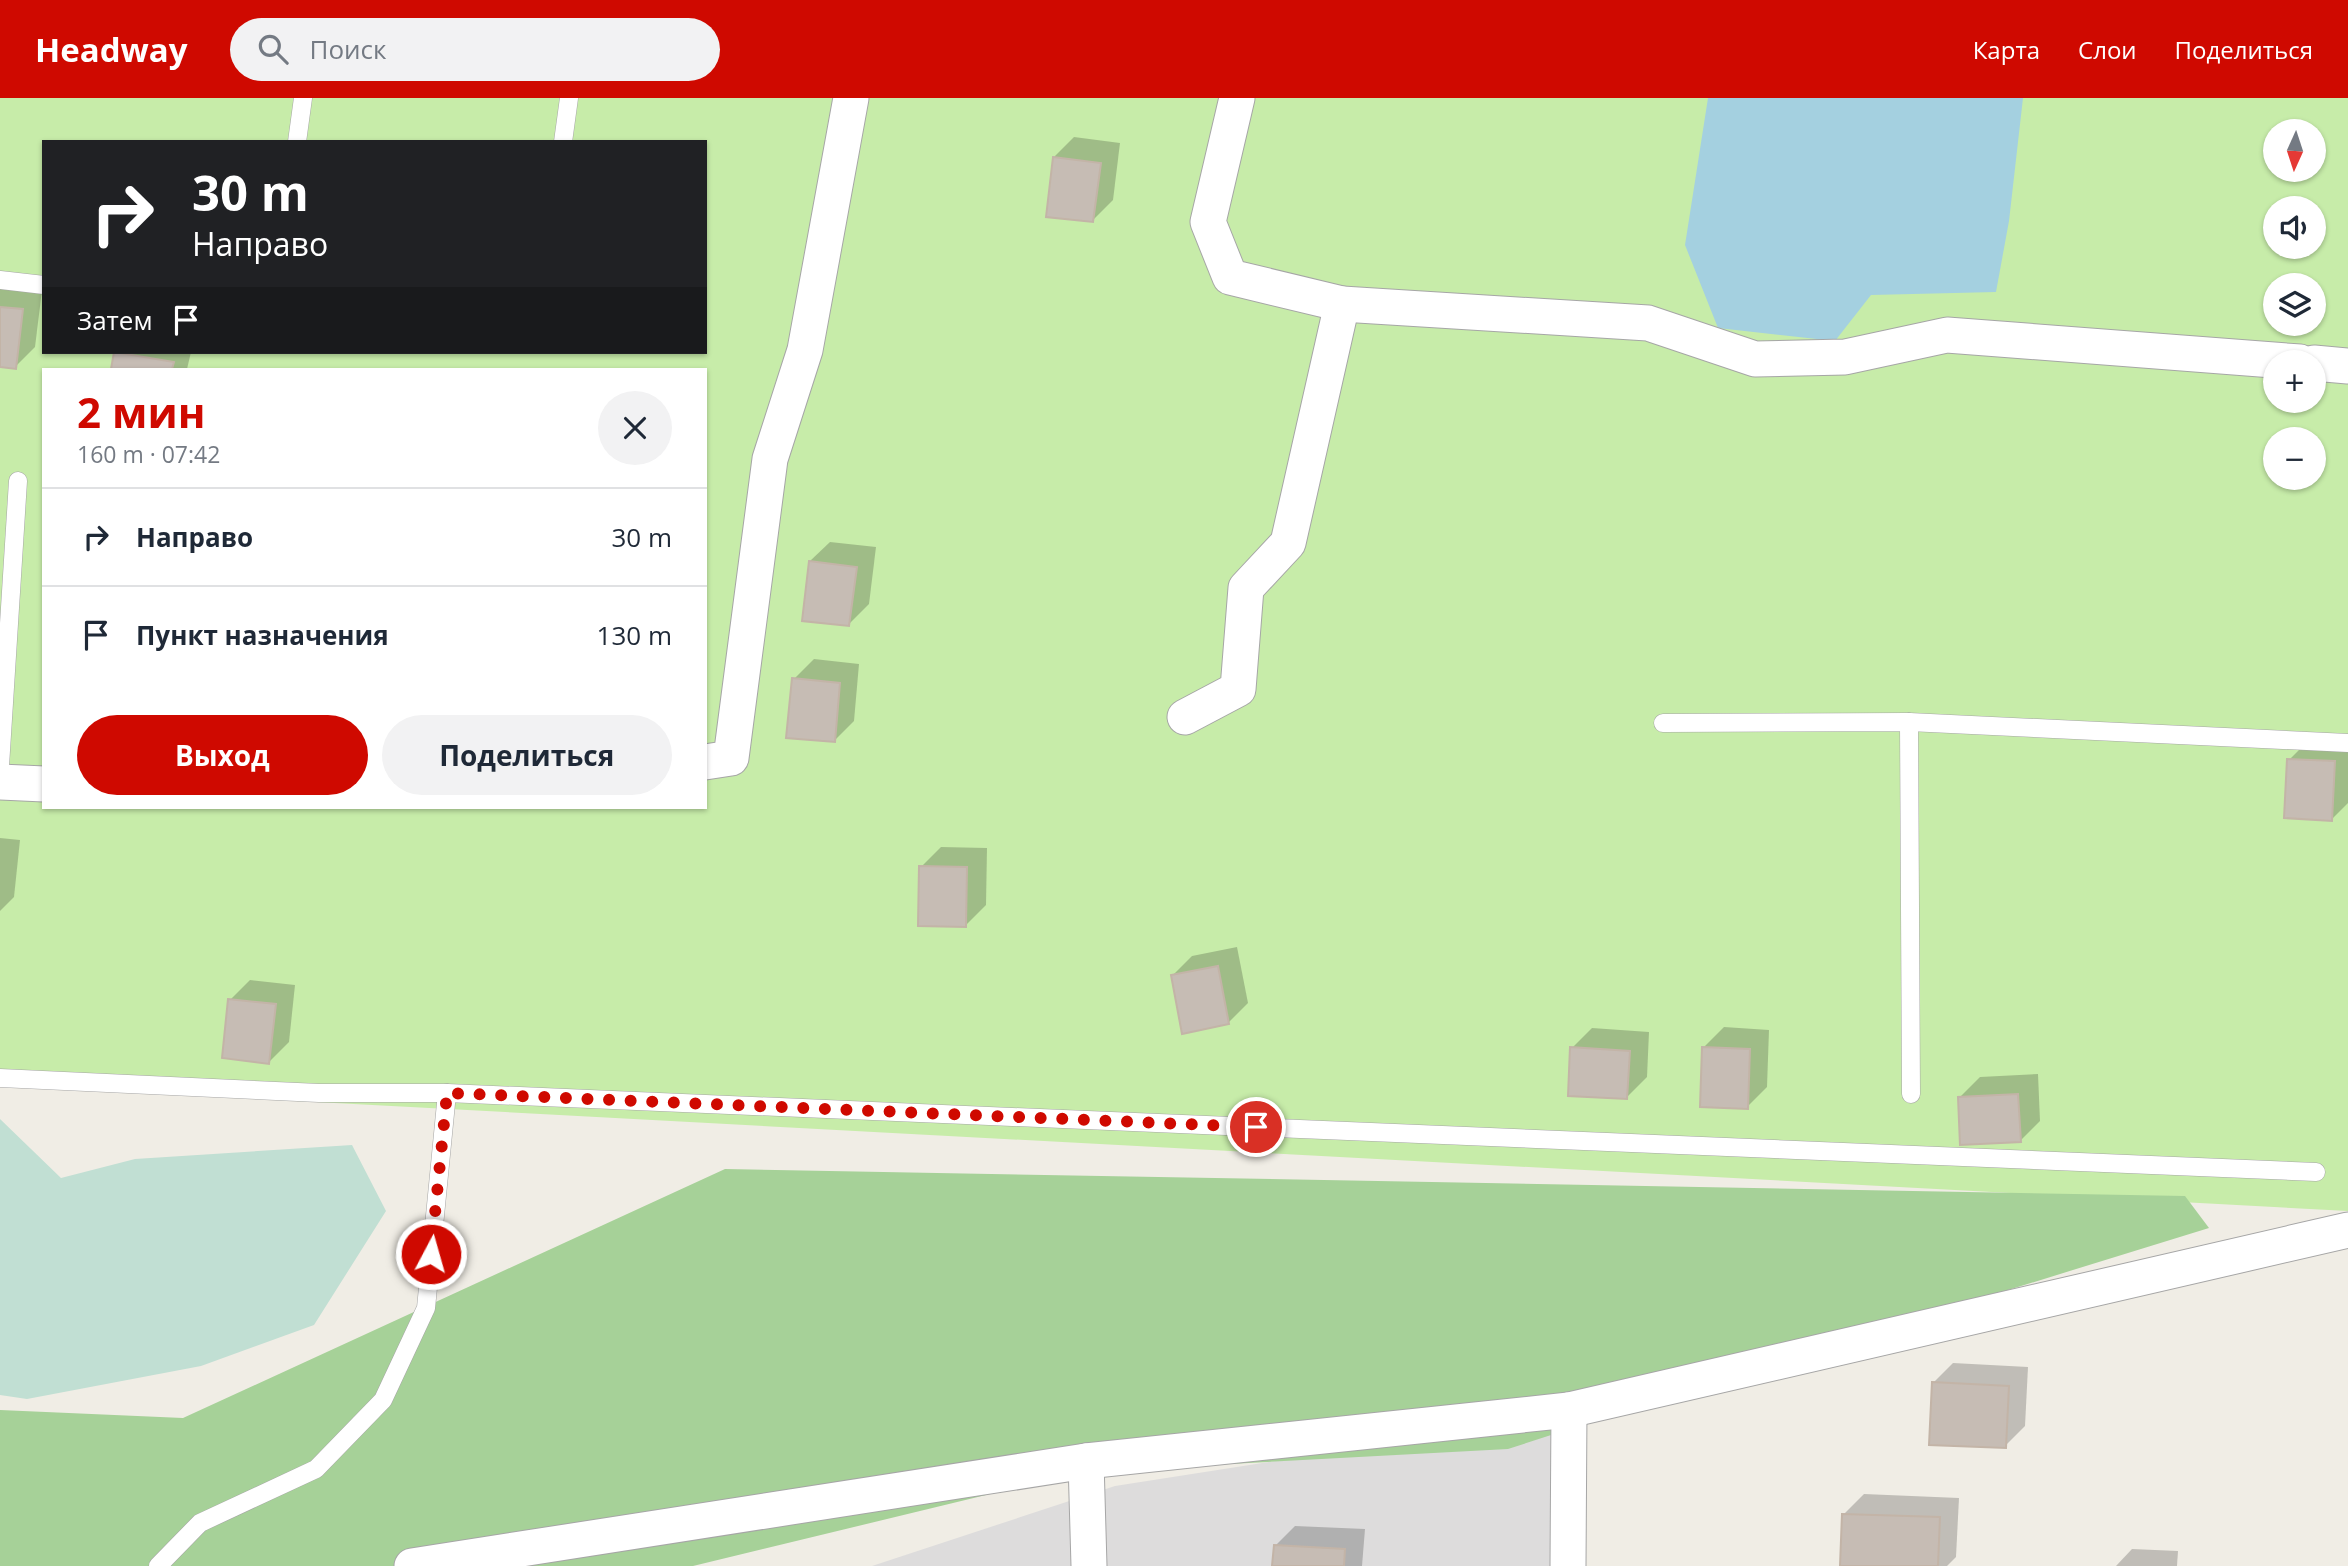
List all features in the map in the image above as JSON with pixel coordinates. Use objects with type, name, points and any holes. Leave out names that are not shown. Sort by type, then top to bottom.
[{"type":"street","points":[[707,762],[732,758],[770,459],[805,350],[851,98]]},
{"type":"street","points":[[1237,98],[1208,222],[1230,277],[1342,304],[1648,323],[1755,359],[1845,357],[1947,335],[2263,359]]},
{"type":"street","points":[[1185,717],[1238,689],[1246,588],[1288,544],[1342,304]]},
{"type":"street","points":[[2326,364],[2348,366]]},
{"type":"street","points":[[0,782],[42,785]]},
{"type":"street","points":[[412,1566],[1086,1461],[1569,1410],[2348,1230]]},
{"type":"street","points":[[1568,1566],[1569,1410]]},
{"type":"street","points":[[1086,1461],[1089,1566]]},
{"type":"lane","points":[[297,140],[303,98]]},
{"type":"lane","points":[[563,140],[569,98]]},
{"type":"lane","points":[[0,279],[42,285]]},
{"type":"lane","points":[[0,766],[18,481]]},
{"type":"lane","points":[[1909,722],[1911,1094]]},
{"type":"lane","points":[[1663,723],[1909,722],[2348,743]]},
{"type":"lane","points":[[0,1078],[318,1093],[447,1093],[2316,1172]]},
{"type":"lane","points":[[158,1566],[200,1523],[316,1469],[383,1401],[426,1308],[447,1093]]},
{"type":"shaded area","points":[[1581,1413],[1581,1566],[872,1566],[1115,1486]]},
{"type":"green space","points":[[0,98],[2348,98],[2348,1211],[0,1085]]},
{"type":"green space","points":[[0,1119],[61,1178],[135,1159],[352,1145],[386,1211],[314,1325],[201,1366],[27,1399],[0,1395]]},
{"type":"green space","points":[[725,1169],[2185,1196],[2209,1228],[1817,1349],[1508,1449],[1081,1472],[693,1566],[0,1566],[0,1410],[183,1418]]},
{"type":"water","points":[[1708,98],[2023,98],[2009,221],[1996,292],[1871,295],[1835,341],[1718,328],[1685,245]]},
{"type":"building","points":[[1053,157],[1101,163],[1093,222],[1046,217]]},
{"type":"building","points":[[0,307],[23,309],[16,369],[0,367]]},
{"type":"building","points":[[114,354],[174,362],[172,368],[111,368]]},
{"type":"building","points":[[809,561],[857,567],[849,626],[802,621]]},
{"type":"building","points":[[792,678],[840,683],[835,742],[786,738]]},
{"type":"building","points":[[2287,759],[2335,761],[2332,821],[2284,818]]},
{"type":"building","points":[[919,866],[967,867],[966,927],[918,926]]},
{"type":"building","points":[[1218,966],[1229,1024],[1182,1034],[1171,975]]},
{"type":"building","points":[[228,999],[276,1004],[269,1064],[222,1058]]},
{"type":"building","points":[[1570,1047],[1630,1051],[1627,1099],[1568,1096]]},
{"type":"building","points":[[1702,1047],[1750,1049],[1748,1109],[1700,1107]]},
{"type":"building","points":[[2018,1094],[2021,1142],[1960,1145],[1958,1097]]},
{"type":"building","points":[[1932,1382],[2009,1386],[2006,1448],[1929,1445]]},
{"type":"building","points":[[1842,1514],[1940,1517],[1938,1566],[1840,1566]]},
{"type":"building","points":[[1274,1545],[1345,1549],[1344,1566],[1272,1566]]},
{"type":"route","points":[[431,1254],[447,1093],[1256,1127]]}]
